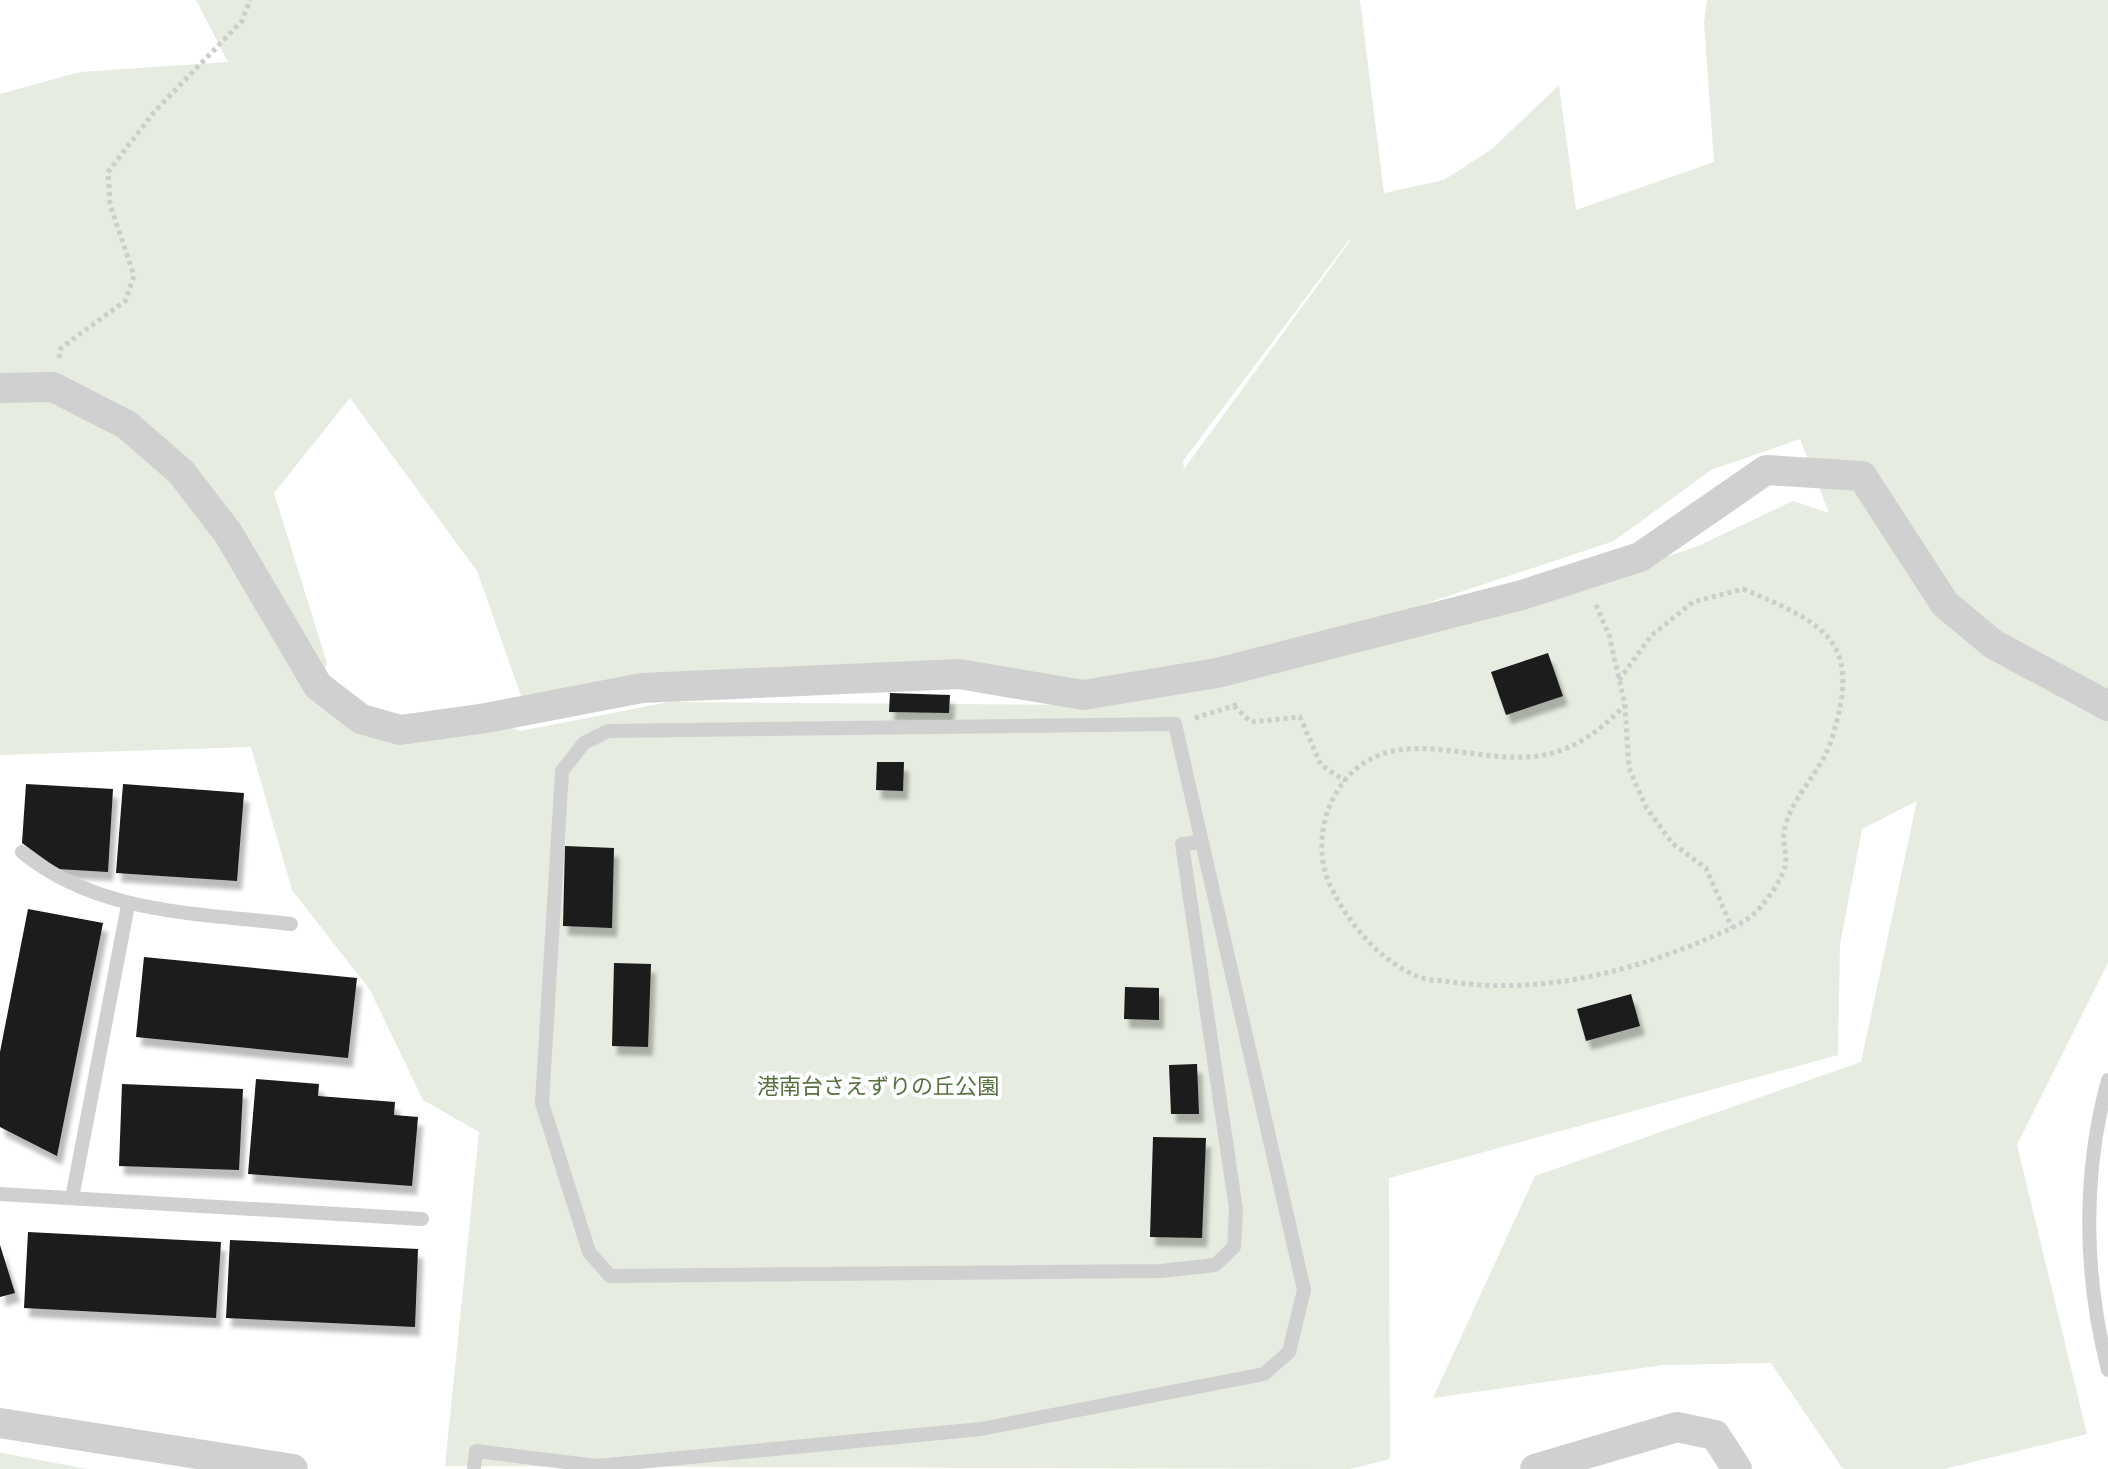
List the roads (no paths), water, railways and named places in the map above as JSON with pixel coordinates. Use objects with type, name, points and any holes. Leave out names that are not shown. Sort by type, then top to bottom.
[{"type":"street","points":[[0,388],[53,387],[127,425],[181,472],[228,533],[318,686],[361,719],[400,730],[486,718],[642,688],[959,674],[1083,695],[1243,669],[1522,595],[1640,557],[1766,470],[1862,476],[1945,604],[1993,644],[2108,706]]},
{"type":"street","points":[[0,1423],[293,1469]]},
{"type":"street","points":[[1535,1469],[1677,1427],[1715,1435],[1737,1469]]},
{"type":"lane","points":[[474,1469],[476,1451],[597,1466],[981,1429],[1264,1374],[1289,1352],[1304,1290],[1202,842],[1175,724],[608,731],[584,743],[562,771],[542,1103],[589,1252],[610,1276],[1161,1271],[1215,1265],[1234,1247],[1236,1209],[1182,844],[1202,842]]},
{"type":"lane","points":[[22,852],[50,875],[128,905],[291,924]]},
{"type":"lane","points":[[72,1198],[128,905]]},
{"type":"lane","points":[[2108,1080],[2092,1161],[2088,1256],[2108,1370]]},
{"type":"lane","points":[[0,1194],[422,1219]]},
{"type":"park label","name":"港南台さえずりの丘公園","points":[[878,1086]]}]
